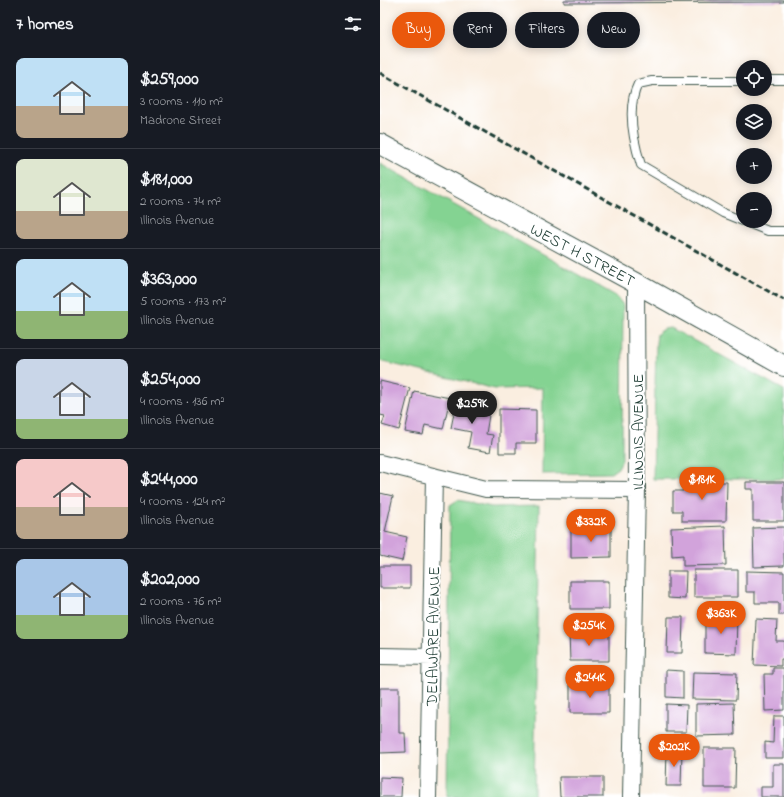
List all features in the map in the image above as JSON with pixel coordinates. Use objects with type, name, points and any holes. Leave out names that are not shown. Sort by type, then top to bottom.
[{"type":"street","name":"WEST H STREET","points":[[380,144],[636,283],[784,366]]},
{"type":"street","name":"ILLINOIS AVENUE","points":[[631,797],[637,490],[636,283]]},
{"type":"street","points":[[380,463],[486,489],[637,490]]},
{"type":"street","name":"DELAWARE AVENUE","points":[[428,797],[432,657],[434,476]]},
{"type":"street","points":[[380,656],[432,657]]},
{"type":"lane","points":[[736,80],[652,81],[638,84],[633,94],[633,139],[641,165],[723,213],[768,231],[784,231]]},
{"type":"lane","points":[[772,80],[784,80]]},
{"type":"green space","points":[[380,163],[616,296],[623,305],[622,460],[618,468],[611,473],[542,474],[543,388],[495,389],[380,361]]},
{"type":"green space","points":[[671,328],[784,390],[784,479],[653,479],[657,334],[664,329]]},
{"type":"green space","points":[[458,500],[492,507],[539,506],[534,797],[447,797],[450,505]]},
{"type":"building","points":[[564,0],[784,0],[784,2],[564,3]]},
{"type":"building","points":[[380,381],[410,388],[399,430],[382,425],[385,416],[380,415]]},
{"type":"building","points":[[414,391],[450,398],[443,429],[425,425],[423,435],[405,432]]},
{"type":"building","points":[[457,398],[472,400],[470,411],[489,415],[486,434],[493,435],[490,452],[468,448],[471,432],[451,428]]},
{"type":"building","points":[[499,409],[536,410],[536,443],[516,443],[516,453],[499,453]]},
{"type":"building","points":[[683,482],[727,482],[726,521],[682,521],[682,511],[673,511],[673,491],[683,491]]},
{"type":"building","points":[[746,482],[784,482],[784,521],[753,521],[753,489],[746,489]]},
{"type":"building","points":[[380,493],[393,496],[385,532],[407,537],[402,561],[380,556]]},
{"type":"building","points":[[725,526],[726,565],[683,566],[683,555],[672,556],[671,528]]},
{"type":"building","points":[[784,527],[784,566],[754,567],[753,528]]},
{"type":"building","points":[[571,529],[611,529],[611,557],[571,558]]},
{"type":"building","points":[[380,566],[410,566],[410,588],[380,588]]},
{"type":"building","points":[[694,570],[738,570],[738,597],[694,597]]},
{"type":"building","points":[[668,571],[686,571],[685,599],[668,598]]},
{"type":"building","points":[[746,571],[784,572],[784,615],[779,615],[779,603],[755,603],[755,592],[746,592]]},
{"type":"building","points":[[570,581],[609,581],[609,609],[570,609]]},
{"type":"building","points":[[705,616],[737,616],[736,654],[705,653]]},
{"type":"building","points":[[668,617],[683,617],[682,653],[667,653]]},
{"type":"building","points":[[756,619],[777,620],[776,641],[784,641],[784,659],[781,659],[781,666],[754,665]]},
{"type":"building","points":[[569,633],[609,633],[609,661],[570,661]]},
{"type":"building","points":[[773,668],[784,668],[784,710],[765,711],[764,674],[773,674]]},
{"type":"building","points":[[666,670],[683,671],[683,698],[666,697]]},
{"type":"building","points":[[693,672],[737,673],[736,700],[692,699]]},
{"type":"building","points":[[609,684],[609,713],[570,713],[570,685]]},
{"type":"building","points":[[380,688],[399,688],[399,733],[405,733],[406,752],[380,753]]},
{"type":"building","points":[[734,703],[735,735],[696,736],[696,704]]},
{"type":"building","points":[[666,704],[687,705],[686,732],[666,732]]},
{"type":"building","points":[[774,716],[784,716],[784,758],[765,758],[765,742],[773,743]]},
{"type":"building","points":[[704,748],[736,748],[735,788],[704,788]]},
{"type":"building","points":[[667,750],[682,750],[681,786],[666,786]]},
{"type":"building","points":[[773,764],[784,764],[784,797],[761,797],[761,787],[773,787]]},
{"type":"building","points":[[380,777],[402,778],[401,797],[380,797]]},
{"type":"building","points":[[559,777],[603,777],[603,797],[560,797]]},
{"type":"railway","points":[[380,73],[784,300]]}]
